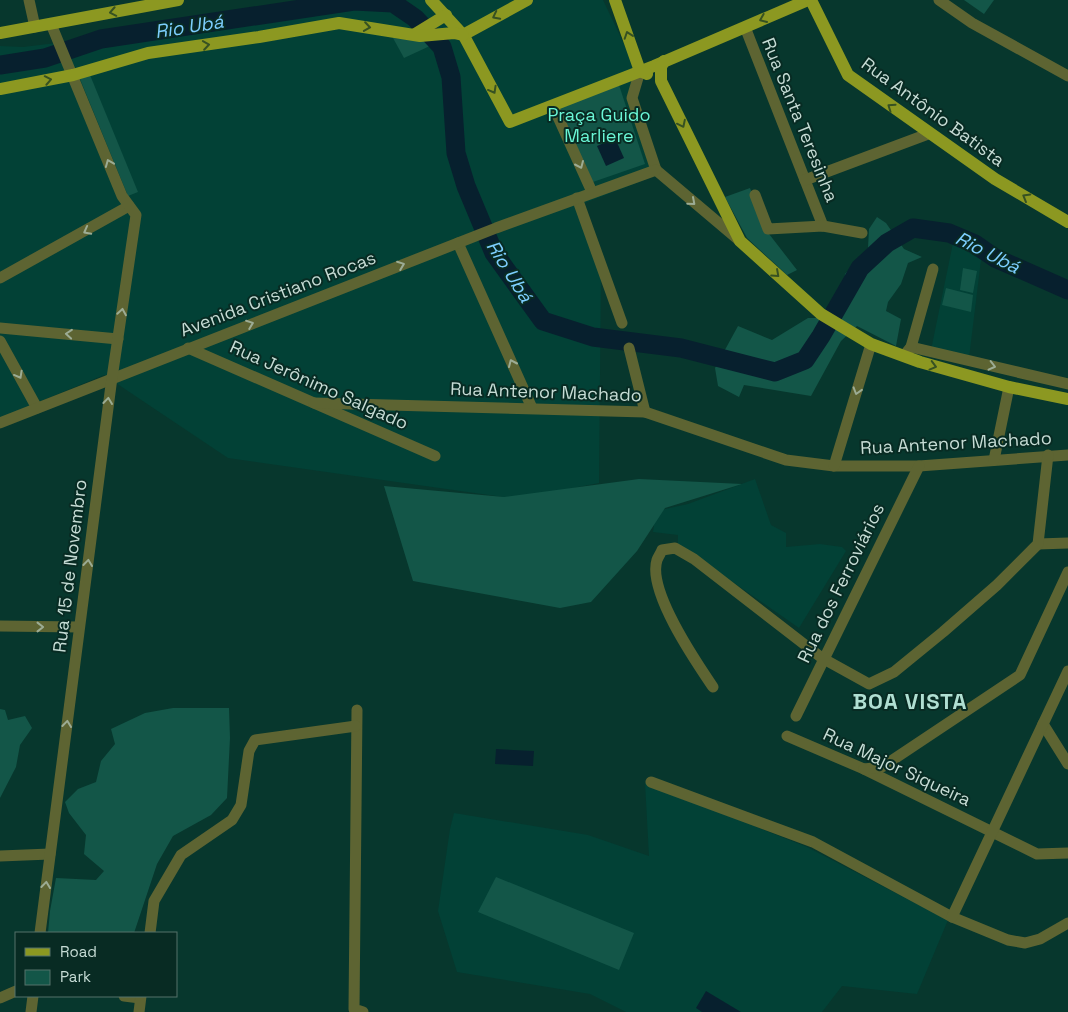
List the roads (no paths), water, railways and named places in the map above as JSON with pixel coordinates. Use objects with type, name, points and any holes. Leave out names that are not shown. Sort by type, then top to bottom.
[{"type":"main road","points":[[0,33],[178,0]]},
{"type":"main road","points":[[431,0],[463,35],[510,122],[640,71],[810,0]]},
{"type":"main road","points":[[0,89],[70,69],[148,53],[339,23],[416,35],[454,33],[463,35],[514,3],[527,0]]},
{"type":"main road","points":[[615,0],[640,71],[661,80]]},
{"type":"main road","name":"Rua Antônio Batista","points":[[810,0],[848,75],[928,134],[995,179],[1068,222]]},
{"type":"main road","points":[[416,35],[446,15]]},
{"type":"main road","points":[[664,61],[661,67],[661,80],[740,241],[821,314],[871,344],[907,351],[920,362],[1010,387],[1068,399]]},
{"type":"street","points":[[29,0],[35,27]]},
{"type":"street","points":[[939,0],[972,23],[1068,76]]},
{"type":"street","points":[[0,278],[130,206],[122,196],[51,24]]},
{"type":"street","name":"Rua Santa Teresinha","points":[[745,27],[823,226]]},
{"type":"street","points":[[640,71],[632,98],[656,170],[740,241]]},
{"type":"street","points":[[553,106],[592,192]]},
{"type":"street","points":[[805,180],[928,134]]},
{"type":"street","points":[[622,323],[577,198],[656,170]]},
{"type":"street","points":[[755,195],[768,229],[823,226],[862,233]]},
{"type":"street","name":"Avenida Cristiano Rocas","points":[[0,423],[470,238],[577,198]]},
{"type":"street","name":"Rua 15 de Novembro","points":[[40,932],[112,378],[136,216],[130,206]]},
{"type":"street","points":[[458,243],[532,408]]},
{"type":"street","points":[[933,269],[907,351],[1068,384]]},
{"type":"street","points":[[0,328],[118,339]]},
{"type":"street","points":[[0,341],[37,408]]},
{"type":"street","points":[[834,466],[871,344]]},
{"type":"street","name":"Rua Jerônimo Salgado","points":[[188,348],[435,456]]},
{"type":"street","points":[[629,348],[645,412]]},
{"type":"street","points":[[994,460],[1010,387]]},
{"type":"street","name":"Rua Antenor Machado","points":[[314,403],[645,412],[786,460],[834,466],[918,466],[1068,455]]},
{"type":"street","points":[[713,687],[689,652],[670,617],[656,578],[656,561],[662,550],[675,548],[694,559],[822,658],[870,684],[894,672],[998,584],[1038,544],[1048,455]]},
{"type":"street","name":"Rua dos Ferroviários","points":[[796,716],[822,658],[918,466]]},
{"type":"street","points":[[1038,544],[1068,543]]},
{"type":"street","points":[[864,769],[882,767],[1020,675],[1068,572]]},
{"type":"street","points":[[0,626],[79,627]]},
{"type":"street","points":[[952,917],[1068,670]]},
{"type":"street","points":[[356,1011],[357,710]]},
{"type":"street","points":[[1043,724],[1068,764]]},
{"type":"street","points":[[150,932],[154,901],[181,855],[232,820],[241,805],[248,751],[255,740],[356,726]]},
{"type":"street","name":"Rua Major Siqueira","points":[[787,736],[864,769],[992,830],[1037,854],[1068,853]]},
{"type":"street","points":[[651,782],[813,842],[952,917],[1008,940],[1025,943],[1040,939],[1068,923]]},
{"type":"street","points":[[0,856],[50,854]]},
{"type":"street","points":[[0,998],[15,991]]},
{"type":"street","points":[[31,1012],[32,997]]},
{"type":"street","points":[[140,1012],[141,997]]},
{"type":"waterway","name":"Rio Ubá","points":[[0,65],[45,58],[101,39],[354,1],[393,3],[415,18],[442,47],[451,77],[456,153],[466,186],[494,253],[543,321],[593,337],[681,348],[775,372],[805,360],[860,268],[887,243],[913,228],[949,233],[975,244],[995,258],[1068,290]]},
{"type":"district","name":"BOA VISTA","points":[[910,701]]},
{"type":"park label","name":"Praça Guido Marliere","points":[[599,125]]}]
